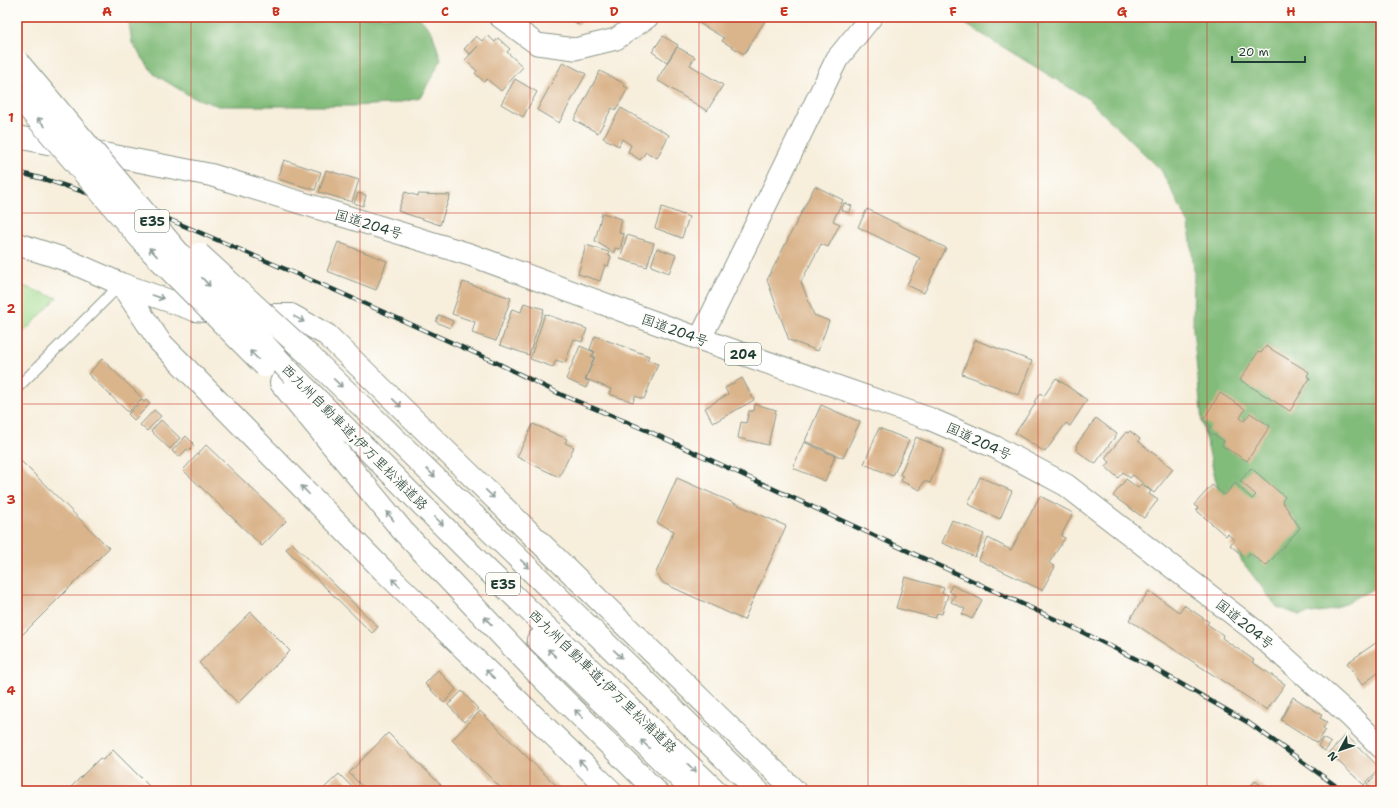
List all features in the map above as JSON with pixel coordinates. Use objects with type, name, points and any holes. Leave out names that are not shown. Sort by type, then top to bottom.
[{"type":"main road","points":[[700,339],[837,58],[871,17]]},
{"type":"main road","points":[[17,61],[180,237],[310,356],[758,791]]},
{"type":"main road","name":"西九州自動車道;伊万里松浦道路","points":[[17,61],[287,379],[469,573],[693,791]]},
{"type":"main road","name":"西九州自動車道;伊万里松浦道路","points":[[17,94],[151,251],[478,561],[716,791]]},
{"type":"main road","name":"国道204号","points":[[17,137],[211,175],[471,255],[700,339],[930,419],[995,446],[1066,486],[1254,630],[1350,716],[1381,748]]},
{"type":"main road","points":[[17,244],[64,258],[121,284],[195,310],[253,315],[291,315],[327,335],[795,791]]},
{"type":"main road","points":[[121,284],[166,348],[384,571],[611,791]]},
{"type":"main road","points":[[287,379],[402,530],[537,673],[656,791]]},
{"type":"street","points":[[500,17],[537,44],[575,49],[616,38],[648,17]]},
{"type":"lane","points":[[17,388],[121,284]]},
{"type":"green space","points":[[128,17],[419,17],[432,32],[441,60],[420,98],[391,104],[352,106],[219,106],[192,97],[154,74],[132,43]]},
{"type":"green space","points":[[954,17],[1381,17],[1381,585],[1332,610],[1299,615],[1277,607],[1241,560],[1222,507],[1202,422],[1193,328],[1194,271],[1189,224],[1161,170],[1088,99]]},
{"type":"green space","points":[[17,284],[57,298],[17,339]]},
{"type":"building","points":[[571,17],[587,17],[577,25]]},
{"type":"building","points":[[689,17],[763,17],[766,19],[744,54],[722,41],[724,38]]},
{"type":"building","points":[[487,35],[495,42],[498,38],[510,49],[507,52],[523,67],[501,91],[487,79],[484,82],[475,73],[477,71],[465,60],[478,46],[470,54],[464,49],[476,36],[482,41]]},
{"type":"building","points":[[663,36],[678,45],[667,62],[652,52]]},
{"type":"building","points":[[677,47],[695,57],[690,65],[723,85],[707,111],[657,80]]},
{"type":"building","points":[[563,62],[586,74],[559,123],[537,110]]},
{"type":"building","points":[[600,71],[625,84],[624,86],[628,88],[616,110],[612,108],[598,133],[574,120]]},
{"type":"building","points":[[515,79],[537,92],[523,117],[501,104]]},
{"type":"building","points":[[621,108],[669,135],[657,158],[646,152],[640,160],[628,152],[631,145],[622,139],[619,146],[603,138]]},
{"type":"building","points":[[284,160],[321,172],[315,190],[278,179]]},
{"type":"building","points":[[326,170],[359,180],[352,202],[319,192]]},
{"type":"building","points":[[815,186],[843,200],[833,221],[840,224],[828,247],[821,244],[801,282],[814,315],[829,321],[818,351],[789,340],[767,280]]},
{"type":"building","points":[[405,192],[418,196],[418,194],[450,195],[440,225],[398,211]]},
{"type":"building","points":[[358,193],[366,195],[363,206],[354,203]]},
{"type":"building","points":[[844,203],[852,206],[849,213],[841,210]]},
{"type":"building","points":[[662,207],[689,217],[682,238],[655,228]]},
{"type":"building","points":[[867,209],[946,248],[924,293],[907,285],[920,258],[858,227]]},
{"type":"building","points":[[602,213],[622,219],[619,233],[624,234],[620,249],[615,248],[614,253],[595,241]]},
{"type":"building","points":[[627,235],[654,243],[647,267],[620,259]]},
{"type":"building","points":[[338,242],[387,261],[376,290],[327,271]]},
{"type":"building","points":[[586,245],[609,252],[608,255],[611,256],[608,266],[605,265],[600,281],[578,274]]},
{"type":"building","points":[[657,248],[676,255],[669,273],[651,266]]},
{"type":"building","points":[[463,282],[511,298],[496,341],[472,333],[475,322],[452,314]]},
{"type":"building","points":[[524,303],[544,309],[529,355],[500,345],[512,309],[521,312]]},
{"type":"building","points":[[545,314],[587,329],[582,342],[574,339],[565,363],[556,360],[553,367],[530,359]]},
{"type":"building","points":[[439,315],[453,321],[450,328],[436,322]]},
{"type":"building","points":[[595,336],[649,356],[647,360],[658,364],[644,399],[635,396],[633,402],[609,394],[611,389],[586,379],[595,357],[593,356],[595,352],[590,349]]},
{"type":"building","points":[[975,340],[1032,361],[1019,395],[962,374]]},
{"type":"building","points":[[580,346],[594,352],[591,356],[594,357],[585,380],[589,381],[586,388],[566,379]]},
{"type":"building","points":[[1266,346],[1309,372],[1307,376],[1310,378],[1290,411],[1240,380],[1258,352],[1261,353]]},
{"type":"building","points":[[102,359],[142,398],[128,412],[88,374]]},
{"type":"building","points":[[742,378],[754,400],[713,423],[705,408],[728,394],[725,388]]},
{"type":"building","points":[[1056,378],[1087,400],[1070,426],[1066,423],[1045,452],[1015,433],[1036,403],[1034,402],[1040,393],[1044,396]]},
{"type":"building","points":[[1220,393],[1245,409],[1240,418],[1244,421],[1250,413],[1270,426],[1247,461],[1222,446],[1224,441],[1208,431],[1211,426],[1203,420]]},
{"type":"building","points":[[142,400],[144,402],[146,400],[150,404],[134,420],[128,414]]},
{"type":"building","points":[[755,404],[776,410],[768,445],[738,438],[741,422],[746,423],[749,411],[754,411]]},
{"type":"building","points":[[821,405],[860,422],[843,458],[805,441]]},
{"type":"building","points":[[154,410],[161,416],[147,431],[140,425]]},
{"type":"building","points":[[1096,418],[1117,434],[1095,464],[1076,450],[1076,445]]},
{"type":"building","points":[[161,420],[180,438],[170,449],[151,431]]},
{"type":"building","points":[[533,424],[567,439],[565,443],[574,447],[559,477],[517,457]]},
{"type":"building","points":[[879,428],[909,440],[893,476],[864,464]]},
{"type":"building","points":[[1130,431],[1140,439],[1138,441],[1173,469],[1154,493],[1133,475],[1130,478],[1123,472],[1118,478],[1106,467],[1110,462],[1105,458],[1126,432],[1128,433]]},
{"type":"building","points":[[186,436],[194,446],[189,451],[187,449],[179,457],[172,451]]},
{"type":"building","points":[[916,437],[944,449],[930,483],[924,481],[920,490],[901,481],[903,476],[900,475]]},
{"type":"building","points":[[804,442],[835,456],[825,481],[793,468]]},
{"type":"building","points":[[206,445],[286,521],[262,546],[183,470]]},
{"type":"building","points":[[20,460],[109,548],[17,640],[17,463]]},
{"type":"building","points":[[1251,468],[1285,497],[1282,501],[1300,528],[1266,566],[1250,553],[1245,558],[1230,545],[1234,540],[1228,534],[1226,536],[1196,510],[1198,508],[1194,505],[1212,485],[1225,495],[1235,483],[1252,499],[1256,495],[1240,481]]},
{"type":"building","points":[[980,477],[1012,491],[1000,519],[968,504]]},
{"type":"building","points":[[677,478],[786,526],[744,620],[663,583],[656,573],[674,531],[657,523]]},
{"type":"building","points":[[1126,479],[1138,488],[1141,484],[1151,491],[1149,494],[1158,500],[1144,518],[1113,496]]},
{"type":"building","points":[[1040,496],[1073,513],[1061,536],[1065,538],[1049,563],[1055,567],[1042,590],[979,560],[988,538],[1011,550]]},
{"type":"building","points":[[952,520],[984,534],[975,557],[942,543]]},
{"type":"building","points":[[292,543],[378,627],[372,633],[286,549]]},
{"type":"building","points":[[905,577],[944,588],[942,593],[948,595],[942,614],[937,613],[935,618],[896,608]]},
{"type":"building","points":[[952,585],[982,600],[972,619],[962,614],[965,609],[951,602],[955,595],[949,591]]},
{"type":"building","points":[[1149,591],[1179,612],[1184,605],[1209,622],[1207,624],[1223,635],[1222,638],[1254,660],[1252,662],[1285,684],[1267,710],[1129,620]]},
{"type":"building","points":[[251,612],[290,651],[238,703],[199,663]]},
{"type":"building","points":[[1380,640],[1381,675],[1379,672],[1362,685],[1347,663]]},
{"type":"building","points":[[438,670],[456,689],[444,703],[425,684]]},
{"type":"building","points":[[462,691],[478,709],[464,722],[448,705]]},
{"type":"building","points":[[1293,697],[1322,715],[1320,718],[1327,722],[1323,728],[1326,730],[1317,743],[1281,720]]},
{"type":"building","points":[[480,711],[562,791],[504,791],[452,740]]},
{"type":"building","points":[[388,733],[447,791],[367,791],[349,773]]},
{"type":"building","points":[[1346,735],[1380,768],[1364,785],[1329,753]]},
{"type":"building","points":[[1323,738],[1331,743],[1325,751],[1318,746]]},
{"type":"building","points":[[113,750],[153,790],[67,791],[100,758],[103,760]]},
{"type":"building","points":[[1380,771],[1381,791],[1374,791],[1367,784]]},
{"type":"building","points":[[339,774],[356,791],[321,791]]},
{"type":"building","points":[[1255,781],[1269,791],[1247,791]]},
{"type":"railway","points":[[17,172],[47,180],[168,219],[332,289],[493,361],[562,395],[646,430],[1072,627],[1150,666],[1249,723],[1343,791]]}]
